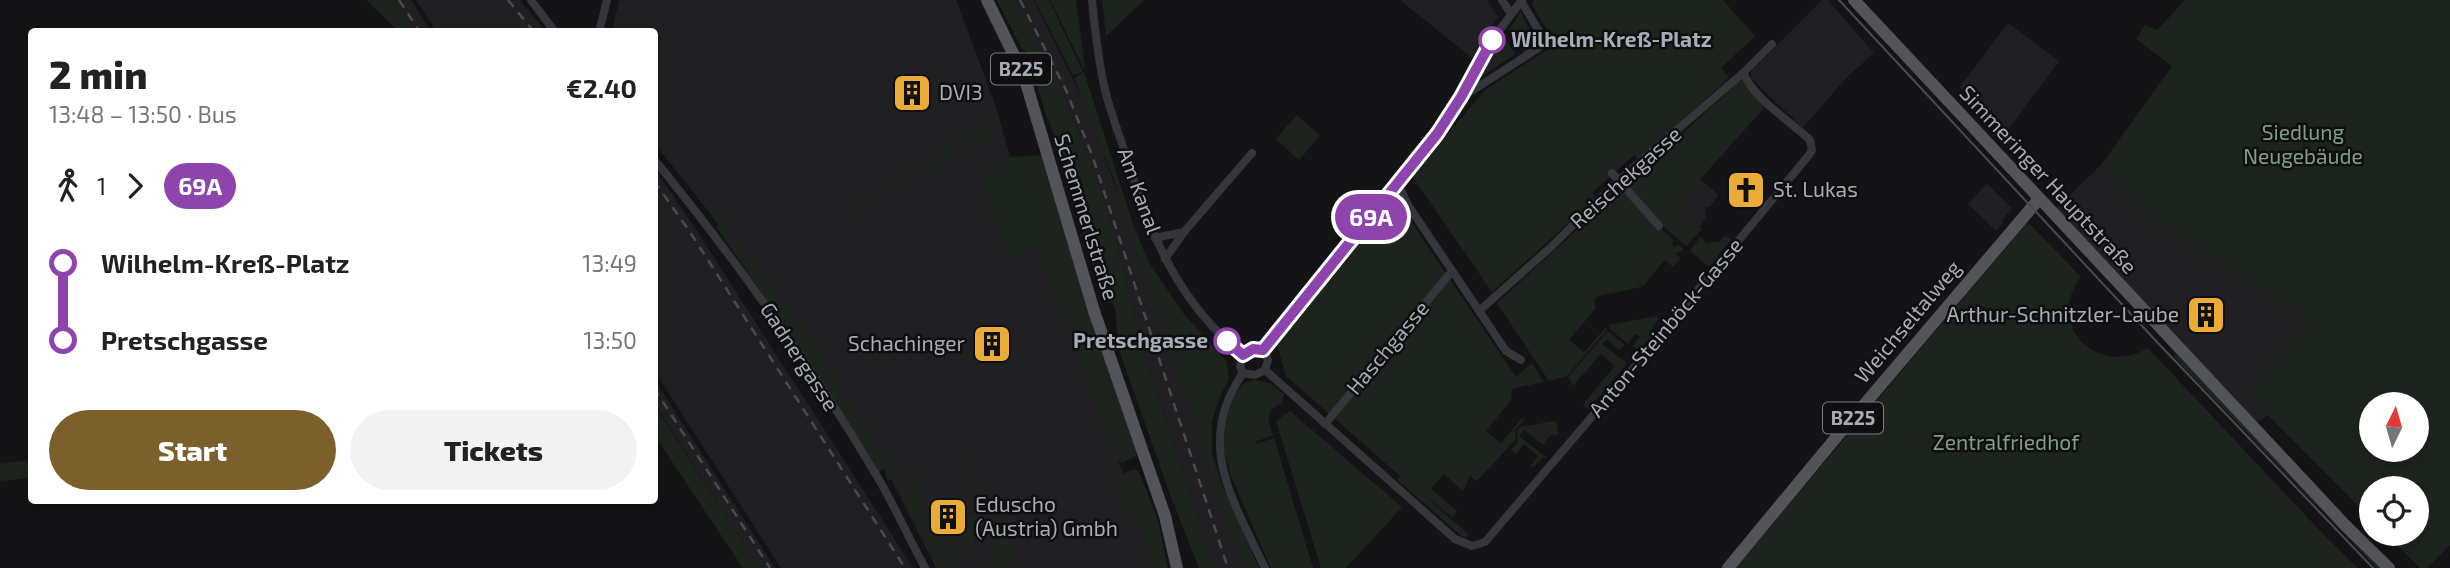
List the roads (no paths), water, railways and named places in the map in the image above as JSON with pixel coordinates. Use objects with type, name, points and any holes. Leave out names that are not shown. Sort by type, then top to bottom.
[{"type":"main road","name":"Schemmerlstraße","points":[[987,0],[1024,76],[1094,311],[1165,516],[1177,568]]},
{"type":"main road","name":"Simmeringer Hauptstraße","points":[[1854,0],[2346,526],[2389,568]]},
{"type":"main road","name":"Weichseltalweg","points":[[1728,568],[1833,440],[2039,200]]},
{"type":"street","points":[[531,0],[552,28]]},
{"type":"street","points":[[600,28],[607,0]]},
{"type":"street","name":"Am Kanal","points":[[1092,0],[1100,70],[1108,102],[1154,238],[1178,281],[1205,316],[1243,355]]},
{"type":"street","points":[[1502,0],[1511,14]]},
{"type":"street","points":[[1263,350],[1398,184],[1461,97],[1492,40],[1521,1],[1546,43],[1461,97]]},
{"type":"street","name":"Reischekgasse","points":[[1479,311],[1551,247],[1619,180],[1743,73],[1772,44]]},
{"type":"street","name":"Anton-Steinböck-Gasse","points":[[1325,424],[1455,539],[1472,546],[1480,545],[1491,536],[1636,365],[1812,150],[1810,139],[1784,119],[1747,81],[1743,73]]},
{"type":"street","points":[[1165,259],[1184,232],[1252,153]]},
{"type":"street","name":"Gadnergasse","points":[[658,164],[730,255],[787,336],[878,478],[925,568]]},
{"type":"street","points":[[1612,173],[1659,226]]},
{"type":"street","points":[[1398,184],[1506,351],[1521,360]]},
{"type":"street","points":[[1154,238],[1184,232]]},
{"type":"street","name":"Haschgasse","points":[[1325,424],[1452,271]]},
{"type":"street","points":[[1243,373],[1240,366],[1243,355],[1253,349],[1263,350]]},
{"type":"street","points":[[1243,373],[1255,375],[1265,370],[1268,360],[1263,350]]},
{"type":"street","points":[[1265,370],[1325,424]]},
{"type":"street","points":[[1243,373],[1222,414],[1219,449],[1236,503],[1265,568]]},
{"type":"tram line","points":[[1839,0],[2157,342],[2373,568]]},
{"type":"railway","points":[[399,0],[417,28]]},
{"type":"railway","points":[[508,0],[531,28]]},
{"type":"railway","points":[[1020,0],[1066,90],[1092,155],[1228,568]]},
{"type":"railway","points":[[658,187],[690,232],[905,568]]},
{"type":"railway","points":[[658,394],[770,568]]},
{"type":"place","name":"Wilhelm-Kreß-Platz","points":[[1492,40]]},
{"type":"place","name":"DVI3","points":[[912,93]]},
{"type":"place","name":"St. Lukas","points":[[1746,190]]},
{"type":"place","name":"Arthur-Schnitzler-Laube","points":[[2206,315]]},
{"type":"place","name":"Pretschgasse","points":[[1227,341]]},
{"type":"place","name":"Schachinger","points":[[992,344]]},
{"type":"place","name":"Eduscho (Austria) Gmbh","points":[[948,517]]},
{"type":"park label","name":"Siedlung Neugebäude","points":[[2303,145]]},
{"type":"park label","name":"Zentralfriedhof","points":[[2006,443]]}]
